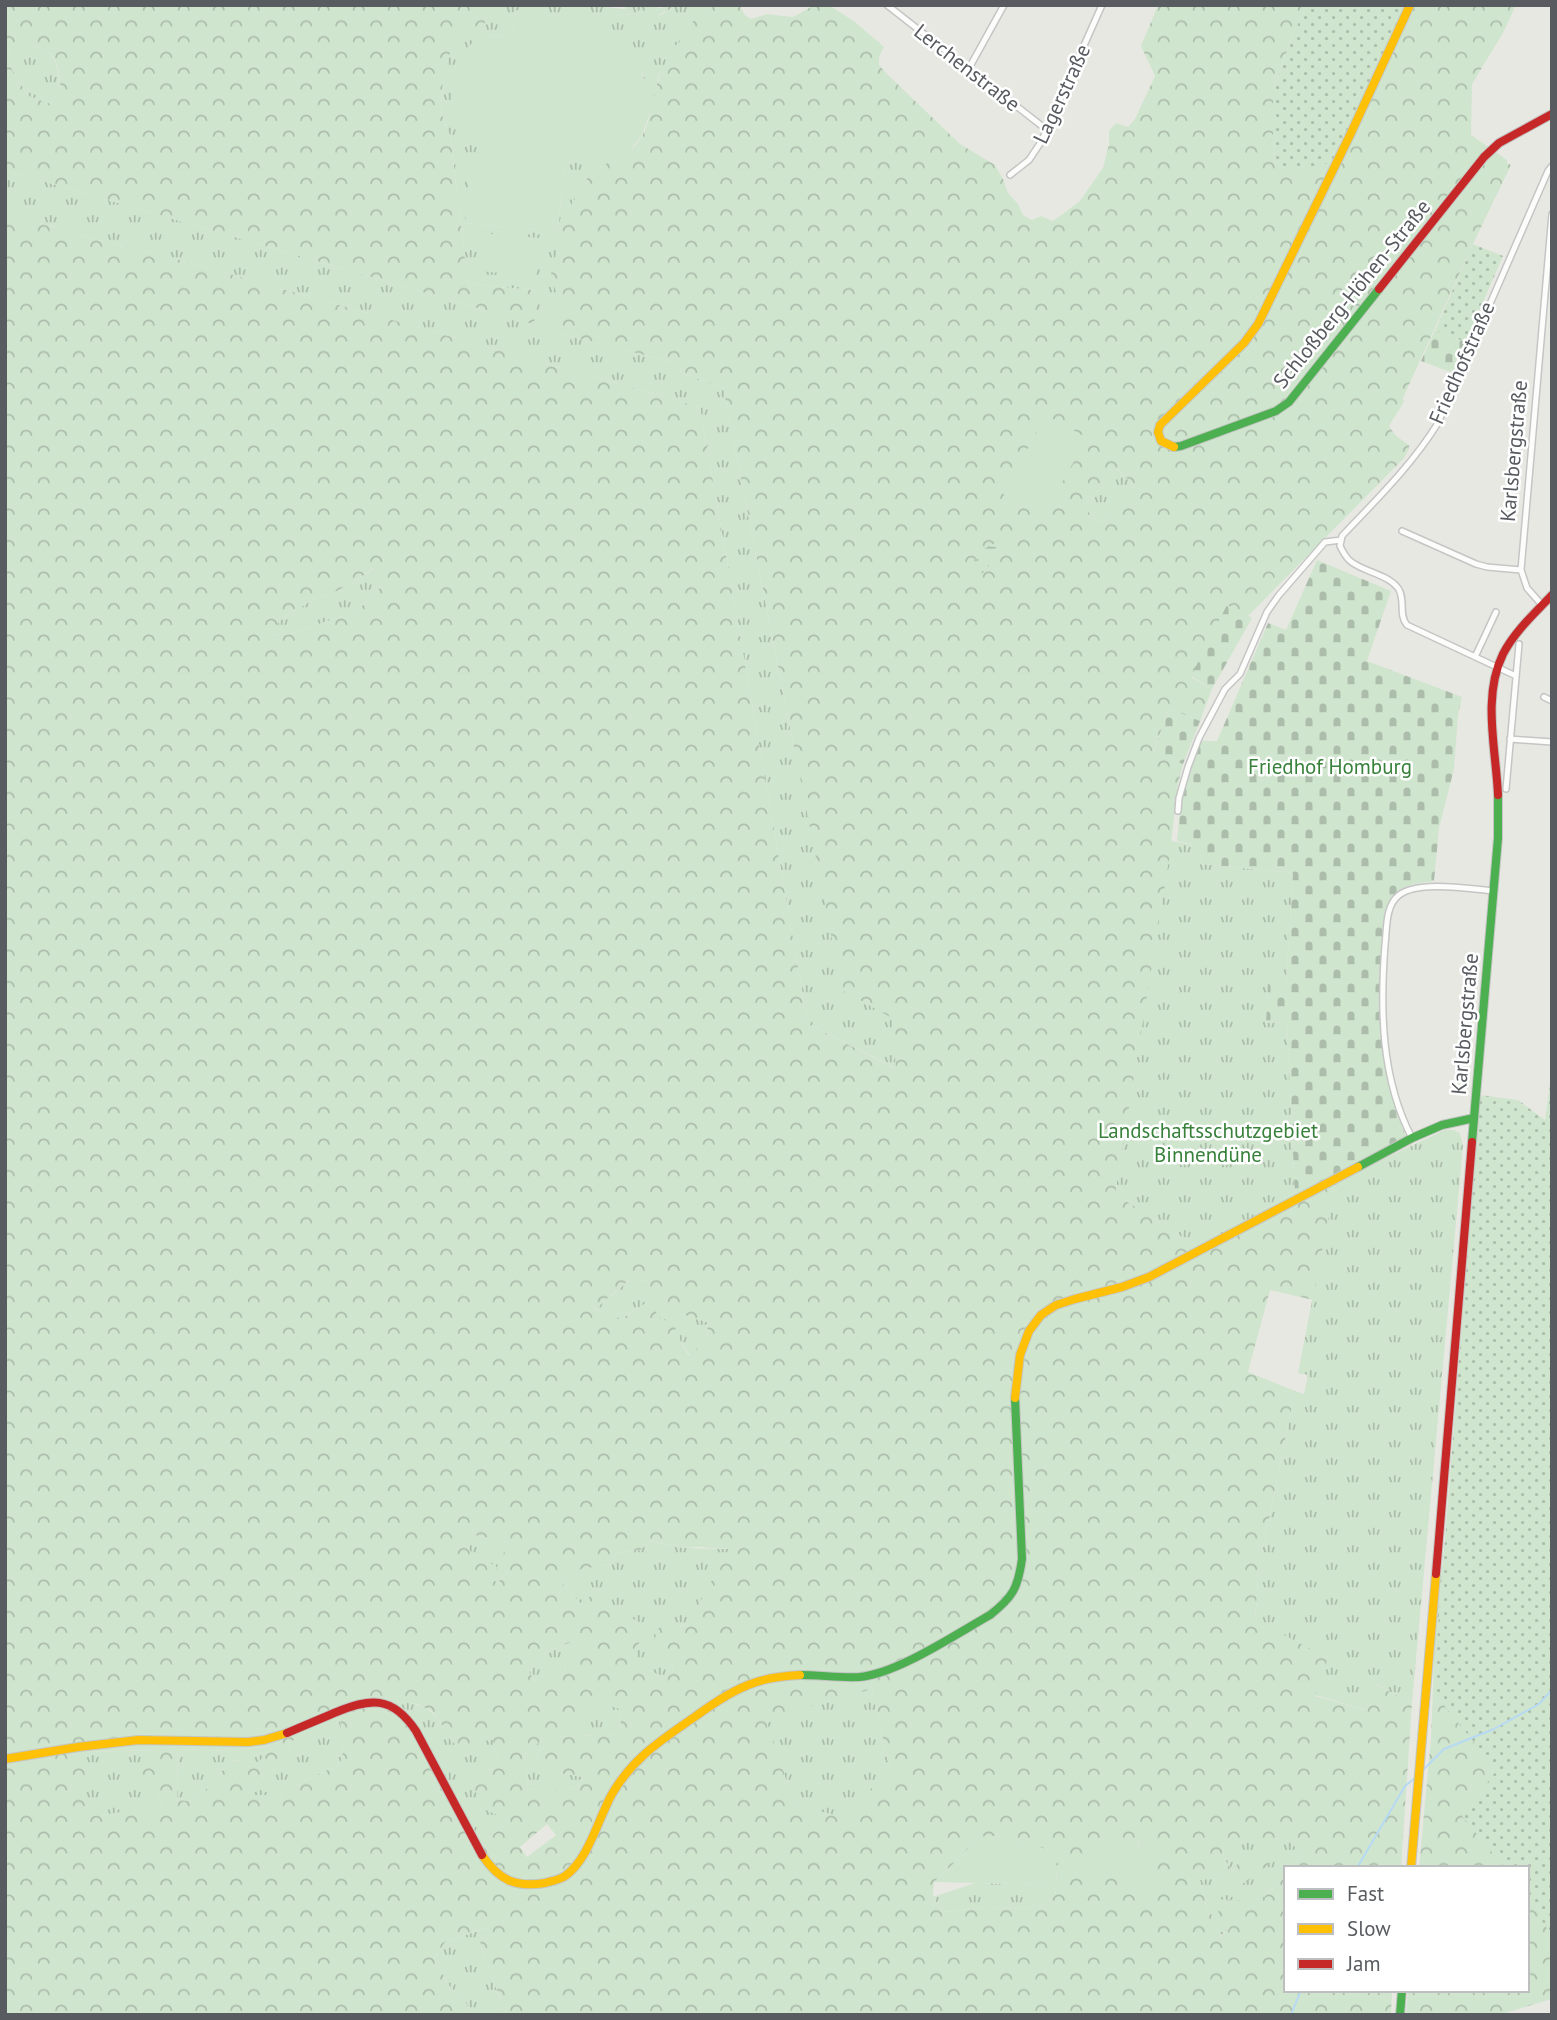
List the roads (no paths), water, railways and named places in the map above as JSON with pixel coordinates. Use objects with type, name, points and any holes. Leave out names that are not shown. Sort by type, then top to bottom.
[{"type":"main road","name":"Schloßberg-Höhen-Straße","points":[[1410,5],[1351,134],[1258,324],[1244,344],[1162,422],[1158,429],[1161,442],[1172,447],[1181,446],[1276,411],[1289,402],[1484,157],[1499,143],[1552,114]]},
{"type":"main road","name":"Karlsbergstraße","points":[[1411,1866],[1494,891],[1498,831],[1492,697],[1497,668],[1509,645],[1548,601]]},
{"type":"main road","points":[[5,1759],[78,1746],[138,1740],[264,1740],[358,1703],[382,1703],[399,1712],[416,1731],[476,1846],[491,1868],[501,1877],[519,1884],[555,1881],[579,1863],[611,1797],[636,1761],[714,1703],[748,1685],[781,1676],[860,1677],[884,1672],[990,1615],[1015,1590],[1021,1570],[1015,1389],[1021,1350],[1030,1329],[1050,1308],[1060,1303],[1119,1289],[1149,1277],[1412,1138],[1454,1122],[1474,1118]]},
{"type":"main road","points":[[1400,2015],[1402,1992]]},
{"type":"street","name":"Lerchenstraße","points":[[887,5],[1047,130]]},
{"type":"street","points":[[968,70],[1004,5]]},
{"type":"street","name":"Lagerstraße","points":[[1010,175],[1029,160],[1047,130],[1102,5]]},
{"type":"street","name":"Friedhofstraße","points":[[1178,811],[1182,788],[1199,738],[1225,689],[1240,674],[1267,612],[1325,542],[1341,540],[1404,469],[1438,423],[1542,183],[1552,166]]},
{"type":"street","name":"Karlsbergstraße","points":[[1548,601],[1527,588],[1521,570],[1552,214]]},
{"type":"street","points":[[1402,531],[1487,568],[1521,570]]},
{"type":"street","points":[[1341,540],[1340,545],[1349,560],[1392,583],[1398,589],[1402,595],[1403,621],[1407,625],[1516,676]]},
{"type":"street","points":[[1475,657],[1496,612]]},
{"type":"street","points":[[1506,789],[1519,644]]},
{"type":"street","points":[[1544,697],[1552,701]]},
{"type":"street","points":[[1510,739],[1552,742]]},
{"type":"street","points":[[1496,766],[1508,766]]},
{"type":"street","points":[[1412,1138],[1390,1072],[1382,1015],[1388,914],[1398,896],[1408,890],[1439,887],[1494,891]]},
{"type":"waterway","points":[[1421,1772],[1444,1749],[1494,1729],[1539,1704],[1552,1690]]},
{"type":"waterway","points":[[1358,1866],[1405,1786],[1415,1778]]},
{"type":"waterway","points":[[1291,2015],[1300,1992]]},
{"type":"park label","name":"Friedhof Homburg","points":[[1330,767]]},
{"type":"park label","name":"Landschaftsschutzgebiet Binnendüne","points":[[1208,1143]]}]
